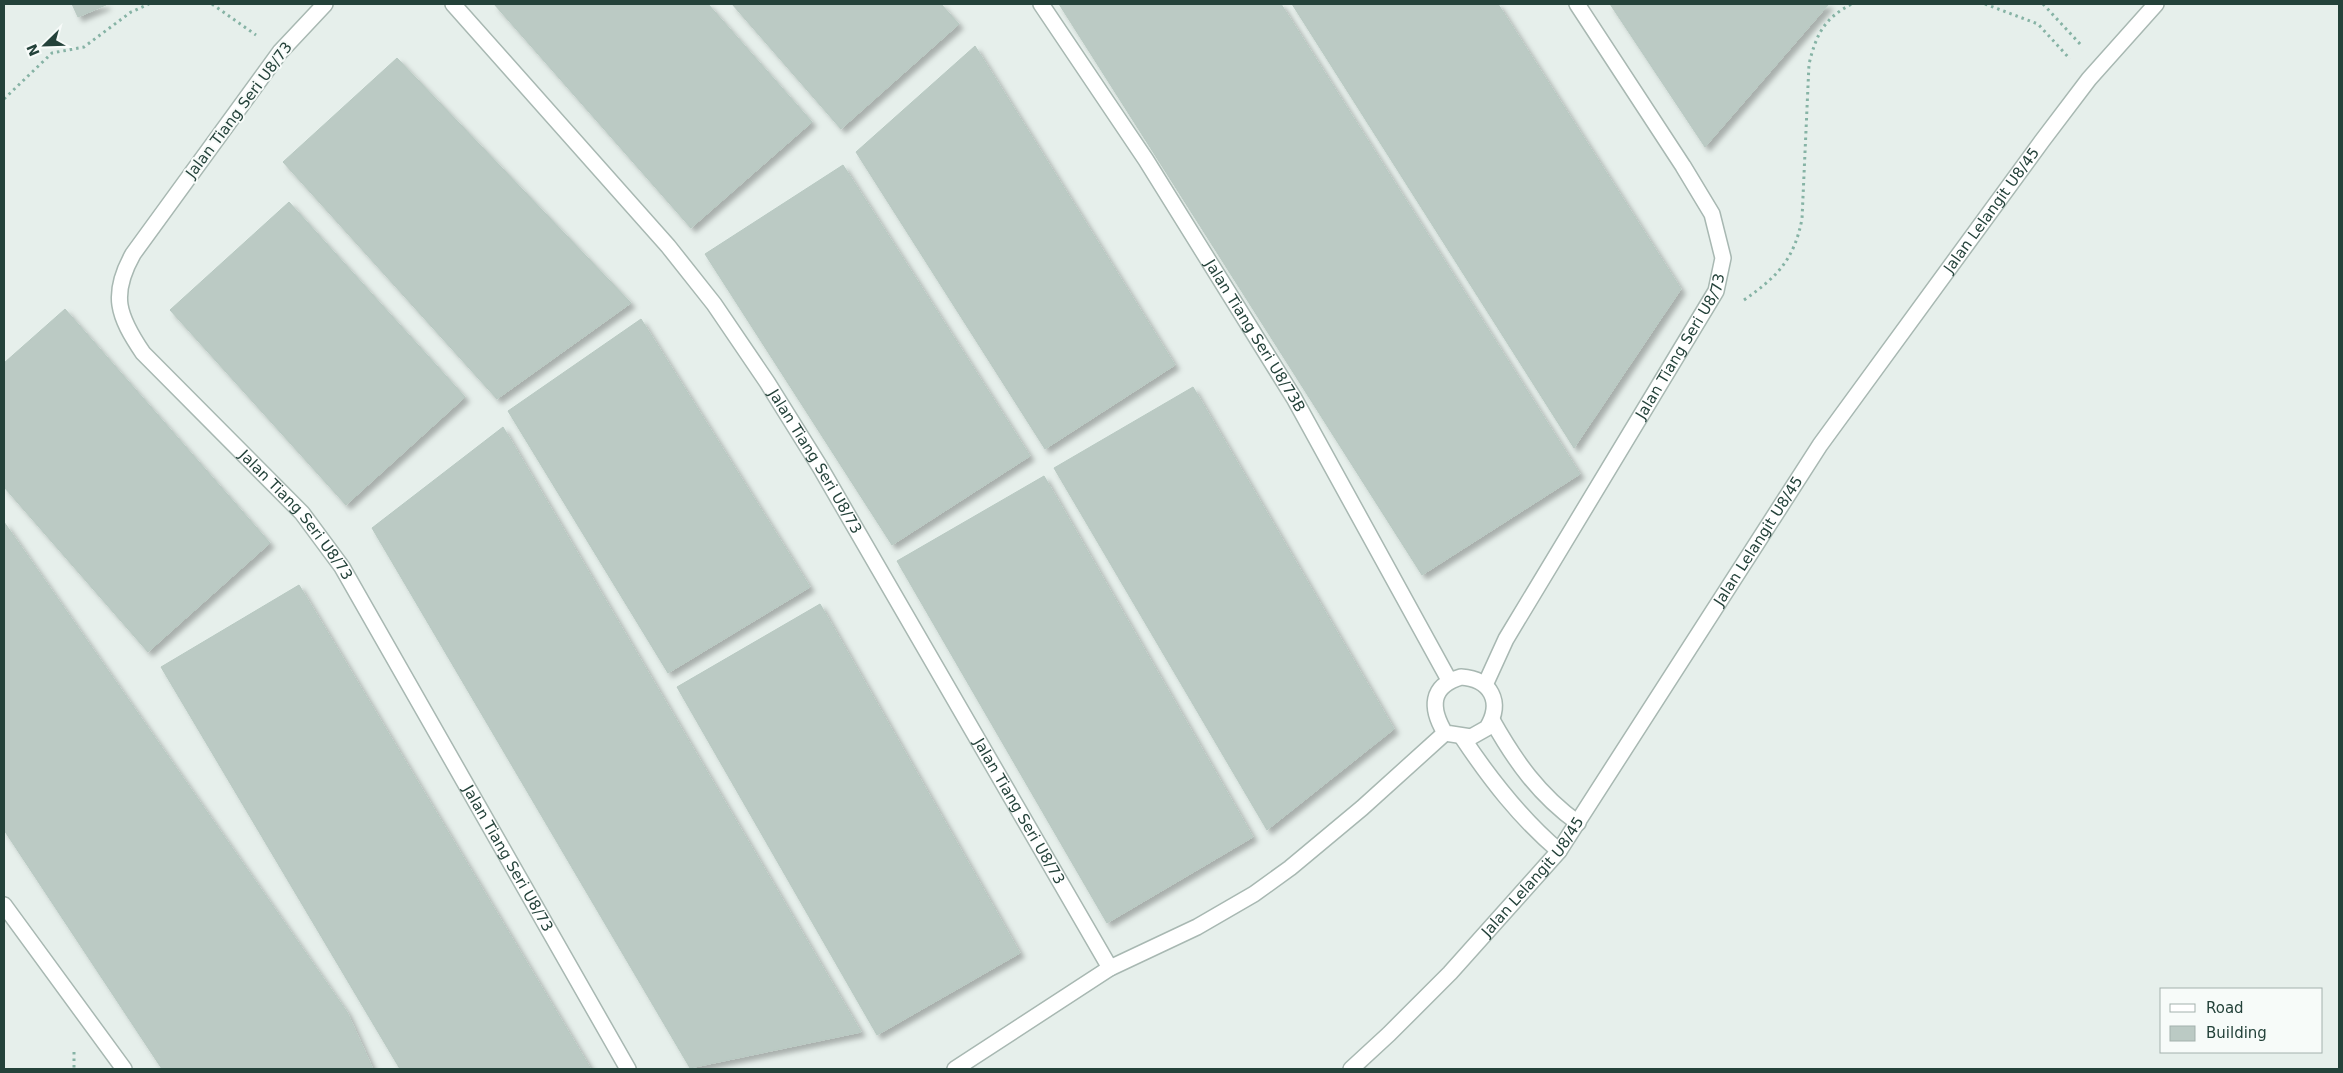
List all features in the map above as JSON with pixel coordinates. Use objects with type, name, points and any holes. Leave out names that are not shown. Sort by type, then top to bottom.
[{"type":"street","name":"Jalan Tiang Seri U8/73","points":[[325,4],[280,52],[133,254],[121,274],[119,292],[120,311],[130,333],[143,353],[302,513],[326,542],[628,1069]]},
{"type":"street","name":"Jalan Tiang Seri U8/73","points":[[453,4],[668,246],[714,304],[767,382],[824,474],[1110,968]]},
{"type":"street","name":"Jalan Tiang Seri U8/73B","points":[[1040,4],[1146,160],[1294,398],[1449,680]]},
{"type":"street","name":"Jalan Tiang Seri U8/73","points":[[1485,685],[1506,638],[1716,291],[1723,258],[1712,214],[1684,166],[1577,4]]},
{"type":"street","name":"Jalan Lelangit U8/45","points":[[1351,1069],[1450,973],[1559,851],[1702,625],[1820,445],[2089,79],[2156,4]]},
{"type":"street","points":[[1461,677],[1474,678],[1485,685],[1492,695],[1495,707],[1492,720],[1487,728],[1479,733],[1462,737],[1445,733],[1434,710],[1435,699],[1440,688],[1449,680],[1461,677]]},
{"type":"street","points":[[1492,720],[1525,773],[1542,793],[1578,823]]},
{"type":"street","points":[[955,1069],[1110,968],[1197,927],[1254,894],[1290,868],[1362,808],[1445,733]]},
{"type":"street","points":[[1462,737],[1500,791],[1524,819],[1559,851]]},
{"type":"street","points":[[4,905],[124,1069]]},
{"type":"path","points":[[4,99],[52,53],[84,47],[131,12],[149,4]]},
{"type":"path","points":[[212,4],[280,52]]},
{"type":"path","points":[[1700,318],[1738,305],[1772,279],[1786,263],[1798,240],[1802,219],[1811,56],[1815,39],[1826,22],[1852,4]]},
{"type":"path","points":[[1986,4],[2038,24],[2089,79]]},
{"type":"path","points":[[2043,4],[2101,65]]},
{"type":"building","points":[[72,4],[106,4],[106,5],[78,17]]},
{"type":"building","points":[[494,4],[708,4],[812,122],[691,228]]},
{"type":"building","points":[[732,4],[941,4],[959,24],[841,129]]},
{"type":"building","points":[[1059,4],[1281,4],[1580,474],[1422,575]]},
{"type":"building","points":[[1292,4],[1498,4],[1681,289],[1574,448]]},
{"type":"building","points":[[1610,4],[1829,4],[1705,147]]},
{"type":"building","points":[[975,46],[1175,365],[1045,449],[856,152]]},
{"type":"building","points":[[397,58],[631,303],[497,399],[283,162]]},
{"type":"building","points":[[843,165],[1030,456],[892,545],[705,254]]},
{"type":"building","points":[[289,202],[465,397],[346,505],[170,310]]},
{"type":"building","points":[[65,309],[270,543],[148,652],[4,487],[4,363]]},
{"type":"building","points":[[641,319],[810,587],[668,673],[508,411]]},
{"type":"building","points":[[1193,387],[1394,729],[1267,830],[1054,468]]},
{"type":"building","points":[[503,427],[861,1032],[690,1068],[372,528]]},
{"type":"building","points":[[1044,476],[1253,837],[1107,923],[897,561]]},
{"type":"building","points":[[4,522],[347,1012],[373,1069],[162,1069],[4,830]]},
{"type":"building","points":[[299,585],[591,1069],[400,1069],[161,667]]},
{"type":"building","points":[[820,604],[1020,953],[877,1035],[677,687]]}]
